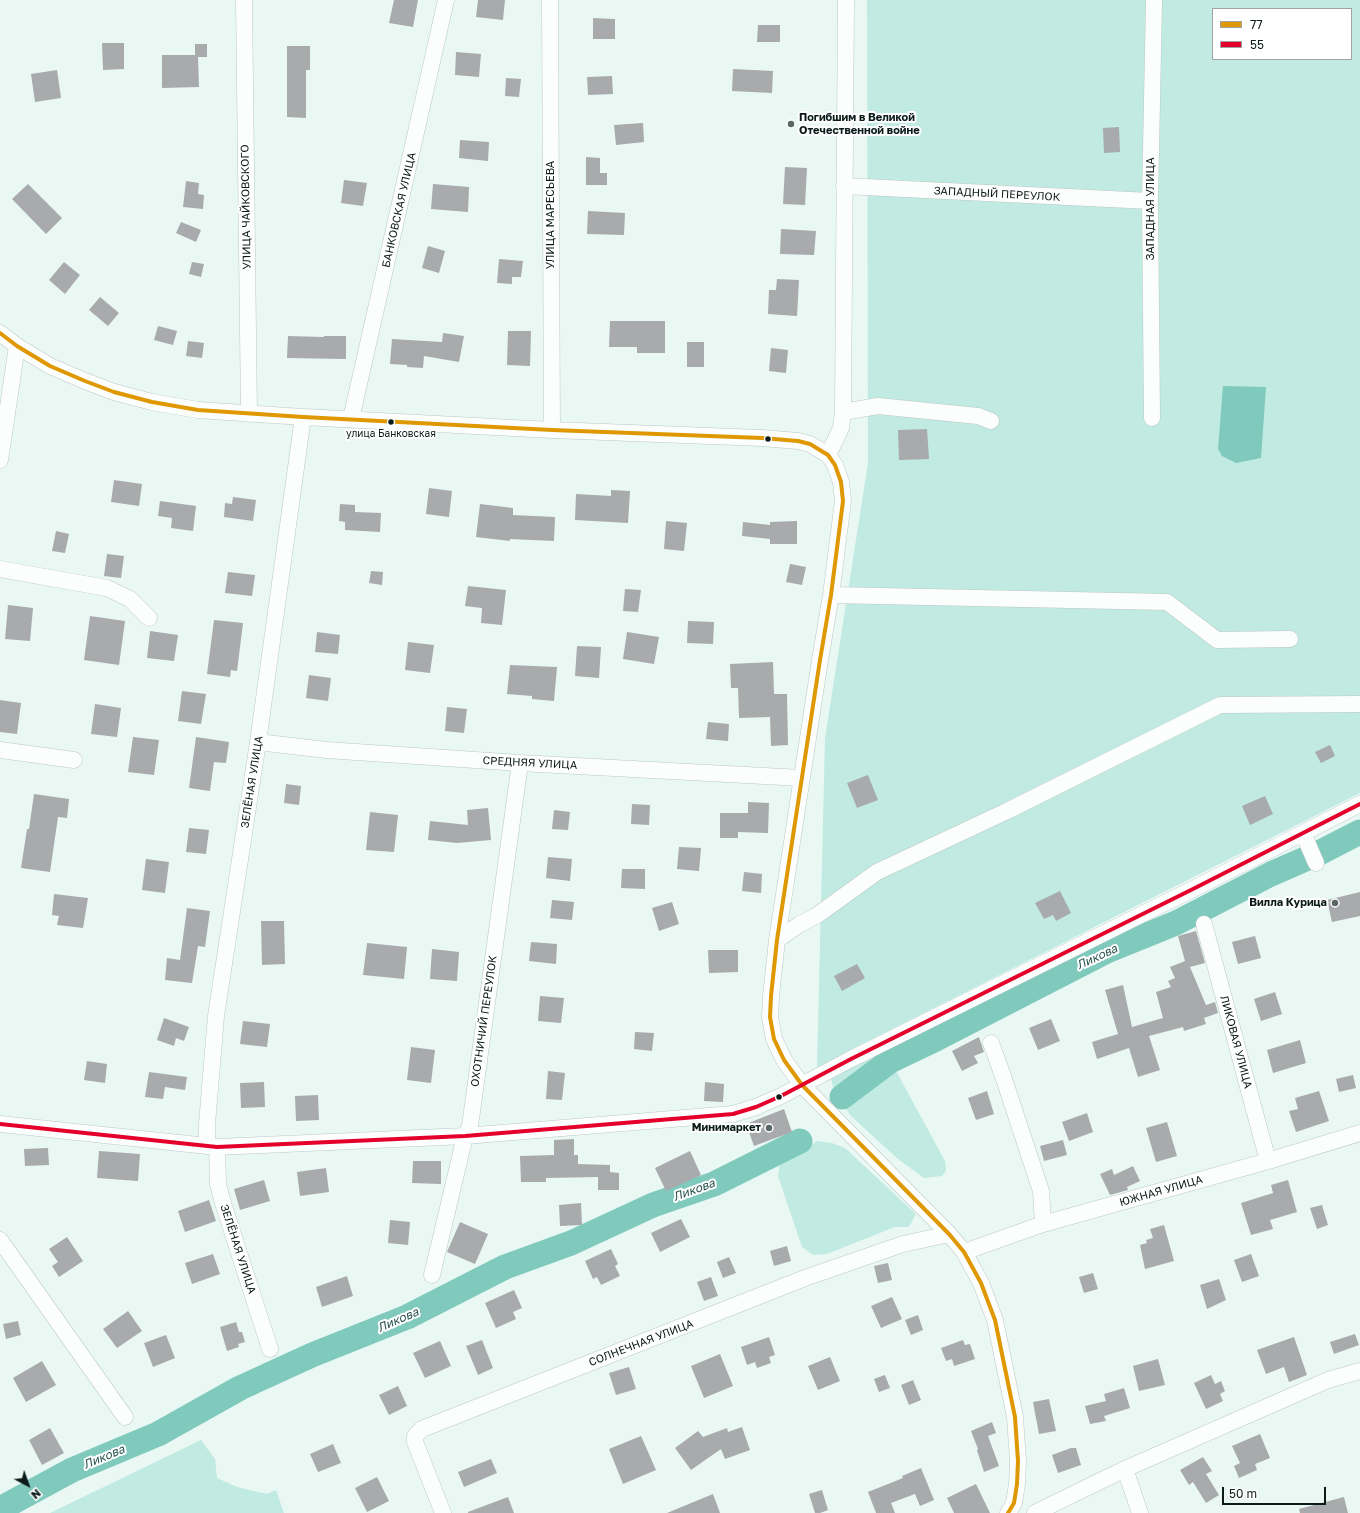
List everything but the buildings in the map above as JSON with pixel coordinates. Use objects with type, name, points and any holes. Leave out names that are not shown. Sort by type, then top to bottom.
[{"type":"street","name":"УЛИЦА ЧАЙКОВСКОГО","points":[[244,0],[249,414]]},
{"type":"street","name":"БАНКОВСКАЯ УЛИЦА","points":[[351,419],[446,0]]},
{"type":"street","name":"УЛИЦА МАРЕСЬЕВА","points":[[550,0],[552,430]]},
{"type":"street","points":[[828,455],[841,428],[843,412],[846,0]]},
{"type":"street","name":"ЗАПАДНАЯ УЛИЦА","points":[[1152,418],[1150,201],[1154,0]]},
{"type":"street","name":"ЗАПАДНЫЙ ПЕРЕУЛОК","points":[[844,186],[1150,201]]},
{"type":"street","points":[[0,333],[17,346],[50,366],[85,381],[114,392],[152,402],[198,410],[552,430],[798,441],[810,444],[828,455],[835,465],[841,482],[844,501],[832,596],[820,660],[777,940],[770,1017],[774,1039],[784,1060],[802,1085],[949,1234],[962,1250],[981,1283],[995,1320],[1015,1417],[1018,1461],[1017,1484],[1014,1503],[1008,1513]]},
{"type":"street","points":[[0,460],[17,346]]},
{"type":"street","points":[[843,412],[878,406],[978,416],[991,421]]},
{"type":"street","name":"ЗЕЛЁНАЯ УЛИЦА","points":[[270,1349],[223,1203],[207,1124],[216,1016],[258,742],[303,417]]},
{"type":"street","points":[[0,569],[107,588],[130,599],[149,618]]},
{"type":"street","points":[[832,596],[1167,602],[1217,640],[1290,639]]},
{"type":"street","points":[[777,940],[800,924],[816,916],[877,872],[1007,811],[1220,705],[1360,704]]},
{"type":"street","name":"СРЕДНЯЯ УЛИЦА","points":[[258,742],[326,750],[520,763],[802,778]]},
{"type":"street","points":[[0,750],[74,760]]},
{"type":"street","name":"ОХОТНИЧИЙ ПЕРЕУЛОК","points":[[432,1274],[465,1136],[470,1126],[520,763]]},
{"type":"street","points":[[0,1124],[212,1147],[465,1136],[733,1114],[756,1107],[802,1085],[851,1058],[1188,892],[1306,838],[1360,804]]},
{"type":"street","points":[[1306,838],[1316,863]]},
{"type":"street","name":"ЛИКОВАЯ УЛИЦА","points":[[1204,924],[1268,1161]]},
{"type":"street","points":[[991,1042],[1041,1191],[1043,1224]]},
{"type":"street","name":"ЮЖНАЯ УЛИЦА","points":[[962,1250],[1043,1224],[1268,1161],[1360,1132]]},
{"type":"street","name":"СОЛНЕЧНАЯ УЛИЦА","points":[[443,1513],[415,1442],[415,1436],[422,1429],[805,1278],[903,1244],[949,1234]]},
{"type":"street","points":[[0,1240],[125,1417]]},
{"type":"street","points":[[1035,1513],[1125,1469],[1328,1380],[1360,1371]]},
{"type":"street","points":[[1125,1469],[1140,1513]]},
{"type":"shaded area","points":[[867,0],[1360,0],[1360,793],[817,1067],[825,738],[868,463]]},
{"type":"shaded area","points":[[1223,386],[1266,387],[1261,458],[1236,463],[1222,456],[1218,449]]},
{"type":"shaded area","points":[[942,1026],[954,1027],[957,1032],[953,1037],[905,1061],[895,1069],[945,1161],[946,1171],[942,1176],[924,1178],[899,1160],[851,1116],[838,1098],[833,1087],[830,1074],[845,1067],[864,1062],[930,1029]]},
{"type":"shaded area","points":[[817,1141],[832,1143],[845,1148],[916,1214],[909,1227],[895,1227],[827,1254],[813,1255],[802,1247],[778,1176],[780,1162],[790,1151],[805,1149]]},
{"type":"shaded area","points":[[201,1440],[215,1459],[217,1478],[237,1487],[267,1494],[276,1490],[284,1513],[50,1513]]},
{"type":"waterway","name":"Ликова","points":[[842,1097],[890,1061],[1107,951],[1176,923],[1271,874],[1319,853],[1360,832]]},
{"type":"waterway","name":"Ликова","points":[[0,1509],[72,1470],[158,1434],[240,1388],[312,1355],[407,1317],[505,1267],[571,1243],[653,1205],[714,1184],[800,1141]]},
{"type":"transit line","name":"77","points":[[0,333],[17,346],[50,366],[85,381],[114,392],[152,402],[198,410],[552,430],[762,438],[798,441],[810,444],[828,455],[835,465],[841,482],[843,501],[831,595],[777,940],[770,1017],[774,1039],[784,1060],[802,1085],[949,1234],[964,1252],[981,1283],[995,1320],[1015,1417],[1018,1461],[1017,1484],[1014,1503],[1008,1513]]},
{"type":"transit line","name":"55","points":[[0,1124],[217,1147],[465,1136],[733,1114],[756,1107],[781,1096],[851,1059],[1360,804]]},
{"type":"place","name":"Погибшим в Великой Отечественной войне","points":[[791,124]]},
{"type":"place","name":"улица Банковская","points":[[391,422]]},
{"type":"place","name":"Вилла Курица","points":[[1335,903]]},
{"type":"place","name":"Минимаркет","points":[[769,1128]]}]
